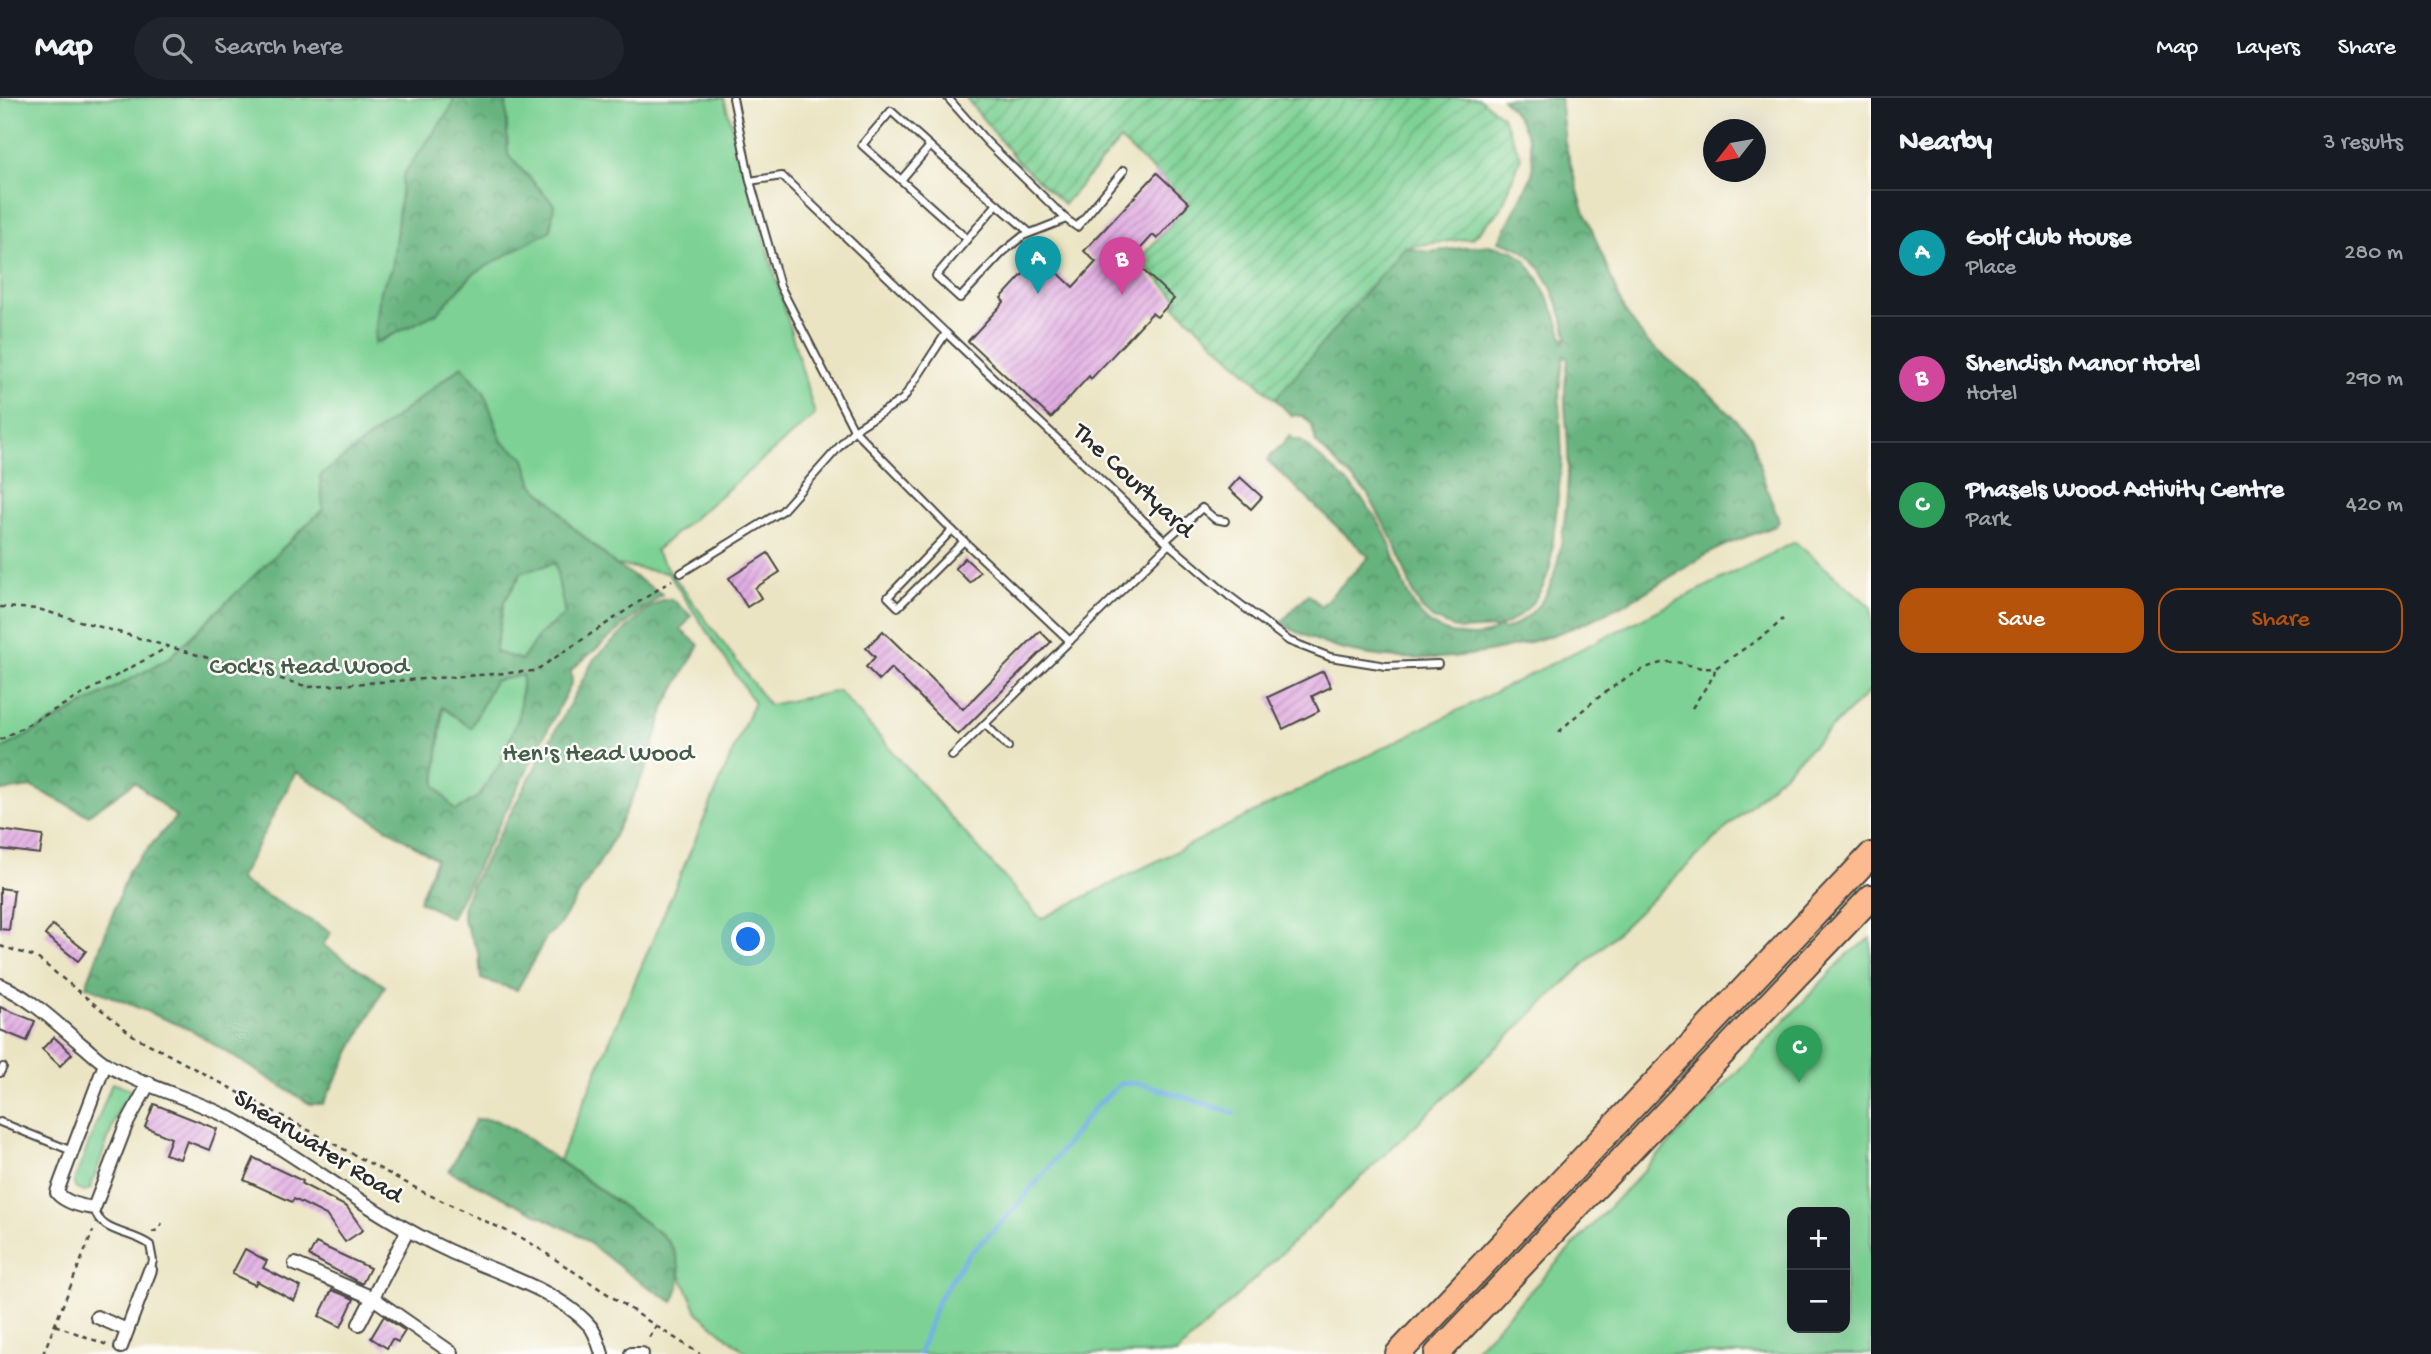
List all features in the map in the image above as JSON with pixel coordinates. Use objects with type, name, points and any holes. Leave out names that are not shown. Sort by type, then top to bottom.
[{"type":"highway","points":[[1398,1354],[1871,855]]},
{"type":"highway","points":[[1437,1354],[1871,897]]},
{"type":"street","name":"Shearwater Road","points":[[0,985],[49,1016],[105,1064],[202,1104],[234,1121],[408,1230],[448,1251],[531,1286],[565,1306],[591,1326],[602,1354]]},
{"type":"street","points":[[105,1064],[57,1194],[62,1198],[94,1208],[126,1125],[149,1083]]},
{"type":"street","points":[[359,1324],[408,1230]]},
{"type":"street","points":[[295,1264],[373,1298],[452,1353]]},
{"type":"street","points":[[119,1348],[150,1270]]},
{"type":"street","points":[[96,1318],[127,1330]]},
{"type":"lane","points":[[733,98],[750,181],[780,286],[854,430],[952,530],[1070,641]]},
{"type":"lane","points":[[948,98],[986,142],[1066,219],[1077,226],[1124,170]]},
{"type":"lane","points":[[967,239],[862,145],[891,111],[1028,232]]},
{"type":"lane","points":[[901,180],[930,146]]},
{"type":"lane","name":"The Courtyard","points":[[750,181],[782,176],[1167,543],[1228,595],[1289,641],[1330,657],[1374,664],[1438,664]]},
{"type":"lane","points":[[997,204],[936,276],[960,298],[1003,251],[1028,232],[1066,219]]},
{"type":"lane","points":[[681,573],[782,511],[854,430],[903,400],[946,332]]},
{"type":"lane","points":[[952,757],[1202,508],[1215,519],[1225,521]]},
{"type":"lane","points":[[952,530],[888,597],[898,607],[964,541]]},
{"type":"lane","points":[[985,724],[1008,747]]},
{"type":"lane","points":[[0,1122],[72,1151]]},
{"type":"lane","points":[[94,1208],[103,1224],[150,1245],[153,1261],[150,1270]]},
{"type":"path","points":[[0,607],[38,609],[309,687],[535,671],[681,573]]},
{"type":"path","points":[[1559,732],[1583,708],[1630,677],[1656,664],[1671,662],[1709,669],[1715,667],[1769,632],[1783,619]]},
{"type":"path","points":[[0,740],[168,646]]},
{"type":"path","points":[[1692,708],[1714,674],[1715,667]]},
{"type":"path","points":[[0,946],[36,957],[134,1036],[425,1193],[526,1240],[700,1354]]},
{"type":"path","points":[[148,1232],[158,1230],[162,1223]]},
{"type":"path","points":[[43,1354],[95,1225]]},
{"type":"path","points":[[55,1325],[119,1348]]},
{"type":"path","points":[[637,1354],[656,1326]]},
{"type":"green space","points":[[0,98],[724,98],[815,415],[655,551],[769,705],[839,691],[1041,919],[1795,542],[1871,607],[1871,690],[1176,1354],[748,1354],[698,1313],[661,1234],[559,1160],[754,702],[668,573],[616,565],[569,524],[555,505],[533,485],[524,457],[502,442],[484,392],[324,509],[168,659],[0,750]]},
{"type":"green space","points":[[454,98],[506,98],[508,155],[554,204],[551,230],[473,274],[437,313],[374,344],[380,290],[392,269],[403,175],[451,108]]},
{"type":"green space","points":[[966,98],[1479,98],[1502,116],[1521,157],[1501,209],[1473,238],[1404,247],[1275,399],[1174,305],[1178,299],[1139,260],[1189,203],[1120,140],[1064,204],[1018,162]]},
{"type":"green space","points":[[1502,98],[1560,98],[1565,143],[1582,205],[1624,310],[1646,341],[1708,392],[1751,435],[1779,521],[1775,526],[1715,550],[1614,609],[1584,623],[1519,645],[1451,657],[1416,658],[1382,657],[1331,646],[1280,624],[1308,594],[1321,606],[1369,557],[1267,460],[1290,436],[1294,440],[1300,440],[1336,472],[1369,508],[1386,535],[1412,602],[1430,624],[1444,631],[1471,636],[1481,636],[1497,628],[1460,630],[1433,619],[1422,609],[1413,593],[1396,546],[1367,493],[1316,443],[1312,425],[1303,416],[1291,415],[1275,399],[1404,247],[1428,252],[1489,245],[1514,251],[1526,261],[1539,280],[1556,315],[1564,342],[1567,336],[1561,313],[1547,279],[1522,250],[1499,241],[1532,176],[1533,164],[1526,133]],"holes":[[[1564,355],[1568,358],[1565,382],[1568,484],[1557,565],[1545,596],[1537,607],[1522,621],[1504,630],[1499,627],[1517,617],[1532,603],[1550,568],[1562,460],[1559,390]]]},
{"type":"green space","name":"Cock's Head Wood","points":[[462,366],[484,392],[502,442],[524,457],[533,485],[555,505],[569,524],[616,565],[662,594],[571,670],[572,682],[451,918],[419,901],[436,859],[296,772],[239,880],[331,932],[323,945],[385,986],[323,1104],[310,1104],[191,1030],[86,986],[129,870],[176,817],[135,782],[88,815],[32,787],[0,791],[0,750],[168,659],[323,509],[320,476]],"holes":[[[555,563],[565,614],[539,635],[522,660],[495,652],[504,602],[522,572]],[[523,675],[519,716],[500,764],[479,796],[455,811],[435,785],[442,707],[471,728],[494,681]]]},
{"type":"green space","points":[[555,563],[565,614],[539,635],[522,661],[495,652],[504,602],[522,572]]},
{"type":"green space","name":"Hen's Head Wood","points":[[670,599],[691,616],[681,630],[699,645],[665,706],[647,767],[606,852],[558,927],[547,936],[517,990],[481,979],[479,954],[463,919],[464,903],[472,884],[594,659],[649,608],[662,600]]},
{"type":"green space","points":[[523,675],[519,716],[500,764],[479,796],[455,811],[435,785],[443,707],[494,681]]},
{"type":"green space","points":[[1871,938],[1871,1354],[1471,1354],[1848,954]]},
{"type":"green space","points":[[112,1083],[129,1088],[133,1095],[120,1106],[90,1189],[83,1192],[75,1188],[74,1182]]},
{"type":"green space","points":[[476,1119],[495,1120],[520,1133],[661,1234],[673,1249],[679,1266],[679,1284],[673,1302],[633,1277],[579,1235],[449,1171]]},
{"type":"building","points":[[1157,173],[1189,203],[1157,239],[1153,235],[1131,259],[1174,299],[1157,317],[1152,313],[1051,418],[968,341],[1004,302],[1001,298],[1040,256],[1073,287],[1096,262],[1084,251]]},
{"type":"building","points":[[1240,477],[1262,497],[1251,509],[1229,489]]},
{"type":"building","points":[[768,553],[780,572],[755,588],[761,598],[747,607],[729,578]]},
{"type":"building","points":[[965,558],[980,572],[970,583],[955,568]]},
{"type":"building","points":[[883,631],[963,709],[1040,631],[1051,642],[958,735],[891,668],[879,680],[866,667],[875,657],[866,648]]},
{"type":"building","points":[[1323,671],[1331,687],[1312,696],[1319,711],[1283,729],[1268,697]]},
{"type":"building","points":[[0,830],[43,836],[40,854],[0,849]]},
{"type":"building","points":[[0,888],[14,890],[9,930],[0,929]]},
{"type":"building","points":[[53,925],[86,951],[78,961],[45,935]]},
{"type":"building","points":[[0,1007],[35,1021],[27,1041],[0,1030]]},
{"type":"building","points":[[54,1037],[72,1054],[60,1066],[42,1049]]},
{"type":"building","points":[[154,1104],[217,1129],[209,1150],[187,1141],[180,1159],[165,1154],[171,1138],[145,1127]]},
{"type":"building","points":[[254,1158],[303,1181],[302,1184],[347,1207],[363,1230],[345,1242],[326,1215],[294,1199],[292,1202],[244,1180]]},
{"type":"building","points":[[316,1243],[370,1268],[362,1284],[309,1256]]},
{"type":"building","points":[[245,1249],[267,1261],[263,1268],[301,1287],[294,1301],[257,1281],[255,1285],[232,1274]]},
{"type":"building","points":[[332,1290],[354,1299],[341,1327],[319,1316]]},
{"type":"building","points":[[384,1316],[405,1331],[398,1342],[392,1339],[387,1348],[371,1338]]},
{"type":"waterway","points":[[919,1354],[938,1300],[968,1255],[1006,1218],[1094,1108],[1120,1084],[1146,1085],[1234,1113]]},
{"type":"place","name":"Golf Club House","points":[[1038,294]]},
{"type":"place","name":"Shendish Manor Hotel","points":[[1122,295]]},
{"type":"place","name":"Phasels Wood Activity Centre","points":[[1799,1083]]}]
